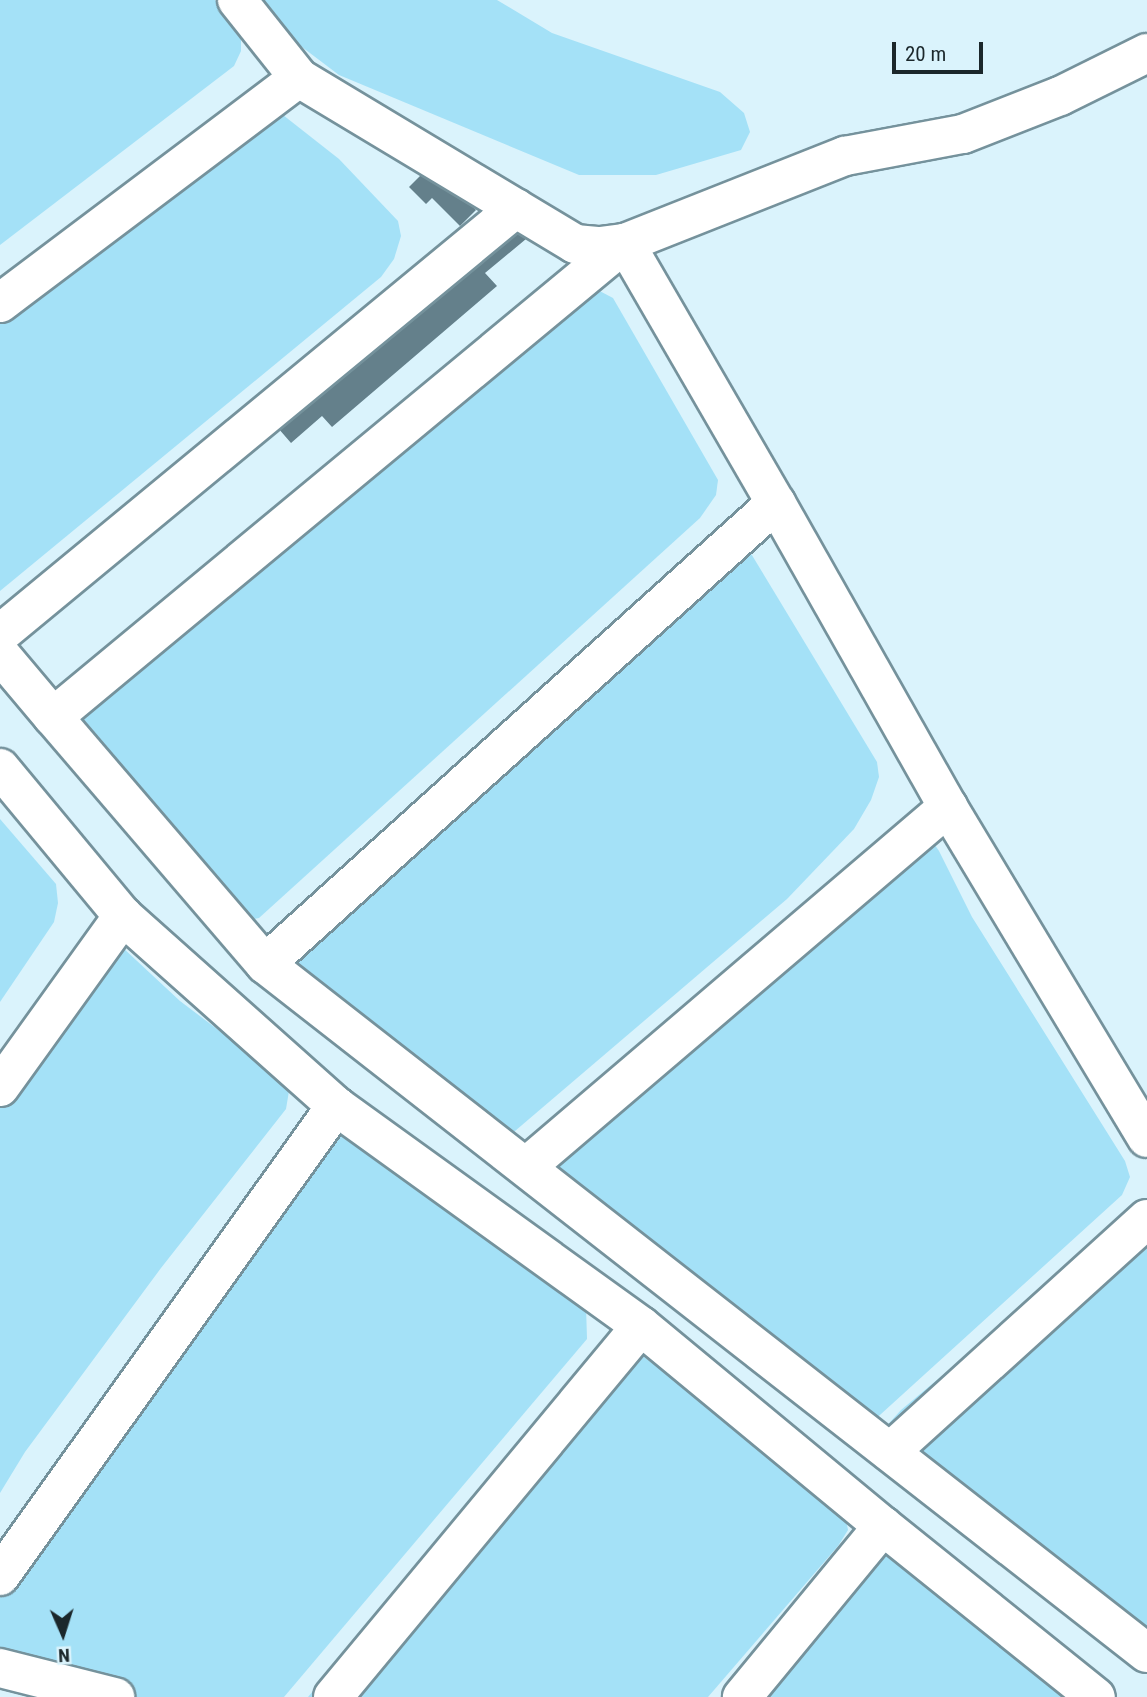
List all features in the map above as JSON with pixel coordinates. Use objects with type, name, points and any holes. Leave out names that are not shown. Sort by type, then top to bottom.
[{"type":"lane","points":[[237,0],[299,78],[575,244],[625,243]]},
{"type":"lane","points":[[53,717],[625,243],[845,156],[962,134],[1060,96],[1147,53]]},
{"type":"lane","points":[[0,303],[299,78]]},
{"type":"lane","points":[[0,634],[516,208]]},
{"type":"lane","points":[[625,243],[948,807],[1147,1138]]},
{"type":"lane","points":[[265,964],[776,503]]},
{"type":"lane","points":[[0,654],[265,964],[1147,1653]]},
{"type":"lane","points":[[0,768],[123,916],[336,1106],[641,1326],[883,1527],[1096,1697]]},
{"type":"lane","points":[[526,1167],[948,807]]},
{"type":"lane","points":[[0,1087],[123,916]]},
{"type":"lane","points":[[0,1576],[336,1106]]},
{"type":"lane","points":[[890,1452],[1147,1219]]},
{"type":"lane","points":[[333,1697],[641,1326]]},
{"type":"lane","points":[[742,1697],[883,1527]]},
{"type":"lane","points":[[0,1668],[115,1697]]},
{"type":"water","points":[[0,0],[215,0],[241,36],[241,51],[234,66],[0,245]]},
{"type":"water","points":[[260,0],[497,0],[552,33],[720,92],[744,113],[750,132],[741,150],[656,175],[579,175],[339,75],[294,41]]},
{"type":"water","points":[[261,108],[283,115],[339,159],[398,221],[401,236],[394,259],[381,277],[0,591],[0,300]]},
{"type":"water","points":[[592,287],[613,298],[718,480],[716,495],[700,518],[259,918],[241,922],[57,699]]},
{"type":"water","points":[[747,547],[877,762],[879,777],[871,800],[854,829],[787,899],[515,1131],[499,1137],[280,974]]},
{"type":"water","points":[[0,819],[56,884],[58,903],[54,922],[0,1002]]},
{"type":"water","points":[[912,823],[926,832],[939,851],[972,917],[1125,1161],[1130,1177],[1122,1195],[870,1424],[532,1152],[897,824]]},
{"type":"water","points":[[122,947],[180,1001],[283,1079],[289,1091],[286,1109],[161,1268],[25,1452],[0,1493],[0,1081]]},
{"type":"water","points":[[319,1114],[586,1307],[587,1339],[284,1697],[107,1697],[0,1672],[0,1539],[172,1298],[308,1121]]},
{"type":"water","points":[[1133,1216],[1147,1217],[1147,1658],[882,1431],[901,1410]]},
{"type":"water","points":[[630,1346],[839,1508],[846,1519],[848,1530],[838,1546],[708,1697],[308,1697],[603,1350]]},
{"type":"water","points":[[880,1543],[1067,1697],[722,1697],[848,1547]]},
{"type":"building","points":[[431,165],[476,210],[460,226],[432,198],[426,204],[409,187]]},
{"type":"building","points":[[503,211],[526,239],[485,273],[497,286],[332,427],[322,416],[291,443],[265,413]]}]
